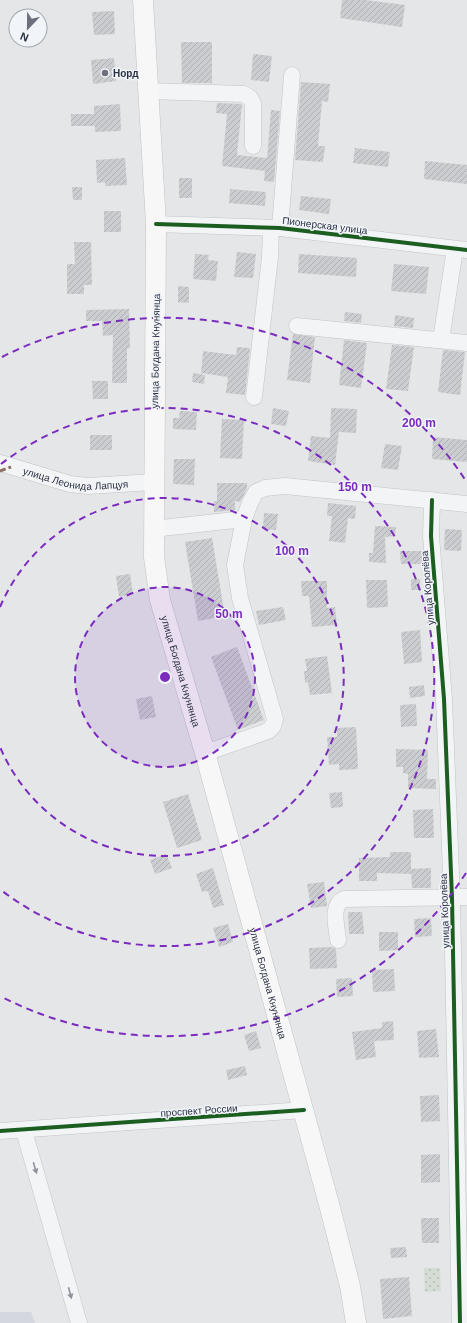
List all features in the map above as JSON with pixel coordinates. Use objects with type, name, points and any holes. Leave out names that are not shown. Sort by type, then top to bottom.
[{"type":"main road","name":"улица Богдана Кнунянца","points":[[143,0],[156,224],[152,528],[154,558],[160,600],[205,753],[304,1110],[343,1257],[356,1323]]},
{"type":"street","points":[[254,397],[270,257],[276,228],[292,75]]},
{"type":"street","points":[[148,91],[244,94],[253,103],[253,146]]},
{"type":"street","name":"Пионерская улица","points":[[156,224],[276,228],[461,249]]},
{"type":"street","points":[[441,340],[461,249]]},
{"type":"street","points":[[297,326],[467,343]]},
{"type":"street","name":"улица Леонида Лапцуя","points":[[0,463],[70,484],[88,486],[153,482]]},
{"type":"street","points":[[205,753],[268,731],[273,726],[275,719],[236,580],[236,550],[244,518],[250,502],[256,492],[265,488],[285,486],[467,504]]},
{"type":"street","name":"улица Королёва","points":[[432,500],[431,536],[459,898],[463,1235],[460,1323]]},
{"type":"street","points":[[152,528],[244,518]]},
{"type":"street","points":[[338,940],[336,907],[339,901],[344,899],[459,898]]},
{"type":"street","name":"проспект России","points":[[0,1131],[24,1131],[304,1110]]},
{"type":"street","points":[[24,1131],[79,1323]]},
{"type":"shaded area","points":[[424,1268],[440,1268],[441,1291],[425,1292]]},
{"type":"shaded area","points":[[0,1312],[31,1312],[35,1323],[0,1323]]},
{"type":"building","points":[[342,0],[365,0],[405,5],[402,27],[340,18]]},
{"type":"building","points":[[114,11],[115,34],[94,35],[92,12]]},
{"type":"building","points":[[181,42],[212,42],[212,83],[182,83]]},
{"type":"building","points":[[253,54],[272,56],[269,82],[251,80]]},
{"type":"building","points":[[114,58],[116,81],[93,84],[91,60]]},
{"type":"building","points":[[301,82],[330,84],[328,102],[322,101],[318,146],[325,146],[323,162],[295,160]]},
{"type":"building","points":[[217,103],[242,104],[237,155],[267,158],[271,110],[280,111],[274,182],[264,181],[265,171],[222,166],[227,114],[216,113]]},
{"type":"building","points":[[120,104],[121,131],[95,132],[95,126],[71,126],[71,114],[94,114],[94,106]]},
{"type":"building","points":[[355,148],[390,152],[388,167],[353,163]]},
{"type":"building","points":[[125,158],[127,185],[105,186],[105,182],[97,183],[96,160]]},
{"type":"building","points":[[425,161],[467,165],[467,184],[424,179]]},
{"type":"building","points":[[179,178],[192,178],[192,198],[179,198]]},
{"type":"building","points":[[72,187],[82,187],[82,200],[73,200]]},
{"type":"building","points":[[230,189],[266,192],[265,206],[229,203]]},
{"type":"building","points":[[301,196],[331,199],[329,214],[299,210]]},
{"type":"building","points":[[104,211],[121,211],[121,232],[104,232]]},
{"type":"building","points":[[74,242],[91,242],[92,285],[84,285],[84,294],[67,294],[67,264],[75,264]]},
{"type":"building","points":[[237,252],[256,254],[253,278],[234,277]]},
{"type":"building","points":[[195,254],[209,255],[208,260],[218,261],[216,281],[193,279]]},
{"type":"building","points":[[299,254],[357,258],[356,277],[298,273]]},
{"type":"building","points":[[394,264],[429,267],[426,294],[391,291]]},
{"type":"building","points":[[178,286],[189,287],[189,303],[178,302]]},
{"type":"building","points":[[129,309],[130,348],[127,349],[127,383],[112,383],[113,335],[103,336],[102,321],[86,321],[86,310]]},
{"type":"building","points":[[345,312],[362,314],[361,323],[344,321]]},
{"type":"building","points":[[395,315],[414,318],[413,328],[394,326]]},
{"type":"building","points":[[293,334],[315,337],[310,383],[287,380]]},
{"type":"building","points":[[344,340],[367,343],[361,388],[339,385]]},
{"type":"building","points":[[392,345],[414,347],[408,391],[386,389]]},
{"type":"building","points":[[237,347],[250,348],[245,395],[226,393],[228,377],[201,373],[203,351],[236,355]]},
{"type":"building","points":[[443,350],[465,352],[460,395],[438,392]]},
{"type":"building","points":[[193,373],[205,375],[204,384],[192,382]]},
{"type":"building","points":[[92,381],[108,381],[108,399],[93,399]]},
{"type":"building","points":[[273,408],[289,411],[286,426],[271,424]]},
{"type":"building","points":[[331,408],[357,409],[356,433],[339,432],[335,465],[308,461],[311,436],[330,438]]},
{"type":"building","points":[[180,411],[197,412],[196,430],[173,429],[173,418],[179,418]]},
{"type":"building","points":[[222,419],[244,420],[242,459],[220,458]]},
{"type":"building","points":[[90,435],[112,435],[112,450],[90,450]]},
{"type":"building","points":[[433,437],[467,440],[467,462],[432,459]]},
{"type":"building","points":[[385,444],[402,446],[398,470],[381,468]]},
{"type":"building","points":[[174,459],[195,459],[194,485],[173,484]]},
{"type":"building","points":[[217,483],[247,483],[247,489],[240,502],[235,501],[235,510],[214,512],[214,501],[217,501]]},
{"type":"building","points":[[328,503],[356,506],[355,519],[348,518],[345,543],[329,541],[332,516],[327,516]]},
{"type":"building","points":[[264,513],[278,514],[276,530],[263,529]]},
{"type":"building","points":[[375,526],[396,527],[395,536],[385,537],[386,563],[369,562],[369,553],[373,553]]},
{"type":"building","points":[[445,529],[462,530],[461,551],[444,550]]},
{"type":"building","points":[[212,538],[225,616],[198,621],[185,542]]},
{"type":"building","points":[[400,551],[423,551],[423,564],[401,564]]},
{"type":"building","points":[[130,574],[133,594],[119,597],[116,576]]},
{"type":"building","points":[[411,579],[420,579],[420,590],[411,590]]},
{"type":"building","points":[[366,580],[387,580],[388,607],[367,608]]},
{"type":"building","points":[[301,581],[327,581],[327,608],[335,607],[337,625],[312,627],[309,596],[302,596]]},
{"type":"building","points":[[283,607],[286,620],[259,625],[256,611]]},
{"type":"building","points":[[420,630],[422,662],[404,664],[401,632]]},
{"type":"building","points":[[237,647],[264,720],[238,730],[211,657]]},
{"type":"building","points":[[327,656],[332,693],[310,695],[308,682],[305,683],[304,671],[307,671],[305,659]]},
{"type":"building","points":[[424,685],[425,696],[410,698],[409,687]]},
{"type":"building","points":[[152,696],[156,717],[140,720],[136,699]]},
{"type":"building","points":[[416,704],[417,726],[401,727],[400,705]]},
{"type":"building","points":[[356,727],[358,769],[339,770],[339,764],[329,765],[327,737],[337,737],[337,728]]},
{"type":"building","points":[[396,749],[428,750],[427,779],[436,779],[436,789],[408,788],[408,774],[403,773],[403,767],[396,767]]},
{"type":"building","points":[[342,792],[343,807],[331,808],[329,793]]},
{"type":"building","points":[[188,794],[202,840],[177,848],[163,802]]},
{"type":"building","points":[[433,809],[434,838],[414,838],[413,810]]},
{"type":"building","points":[[390,852],[411,852],[411,874],[377,873],[377,881],[359,881],[359,858],[390,857]]},
{"type":"building","points":[[166,854],[172,868],[155,874],[150,860]]},
{"type":"building","points":[[213,868],[224,905],[213,908],[208,891],[202,892],[196,874]]},
{"type":"building","points":[[431,868],[431,888],[412,888],[411,869]]},
{"type":"building","points":[[324,882],[327,906],[311,908],[307,884]]},
{"type":"building","points":[[348,912],[362,912],[364,934],[349,934]]},
{"type":"building","points":[[431,918],[432,936],[415,937],[414,919]]},
{"type":"building","points":[[228,924],[233,942],[219,947],[213,928]]},
{"type":"building","points":[[379,932],[398,932],[398,950],[379,951]]},
{"type":"building","points":[[332,947],[336,949],[337,968],[310,969],[309,948]]},
{"type":"building","points":[[394,969],[395,991],[373,992],[372,970]]},
{"type":"building","points":[[352,978],[353,996],[337,997],[336,979]]},
{"type":"building","points":[[393,1021],[394,1040],[374,1041],[376,1057],[356,1060],[352,1032],[382,1028],[382,1022]]},
{"type":"building","points":[[436,1029],[439,1057],[419,1058],[417,1031]]},
{"type":"building","points":[[256,1031],[261,1048],[249,1051],[244,1035]]},
{"type":"building","points":[[245,1066],[247,1075],[228,1080],[226,1070]]},
{"type":"building","points":[[439,1095],[440,1121],[421,1122],[420,1096]]},
{"type":"building","points":[[440,1154],[440,1182],[421,1183],[421,1155]]},
{"type":"building","points":[[421,1218],[439,1218],[439,1243],[422,1243]]},
{"type":"building","points":[[406,1247],[407,1257],[391,1258],[390,1248]]},
{"type":"building","points":[[409,1277],[412,1316],[383,1319],[380,1279]]},
{"type":"marked path","points":[[0,471],[11,467]]},
{"type":"cycle path","points":[[156,224],[280,228],[467,250]]},
{"type":"cycle path","points":[[432,500],[431,536],[444,699],[452,898],[460,1323]]},
{"type":"cycle path","points":[[0,1131],[304,1110]]},
{"type":"place","name":"Норд","points":[[105,73]]}]
